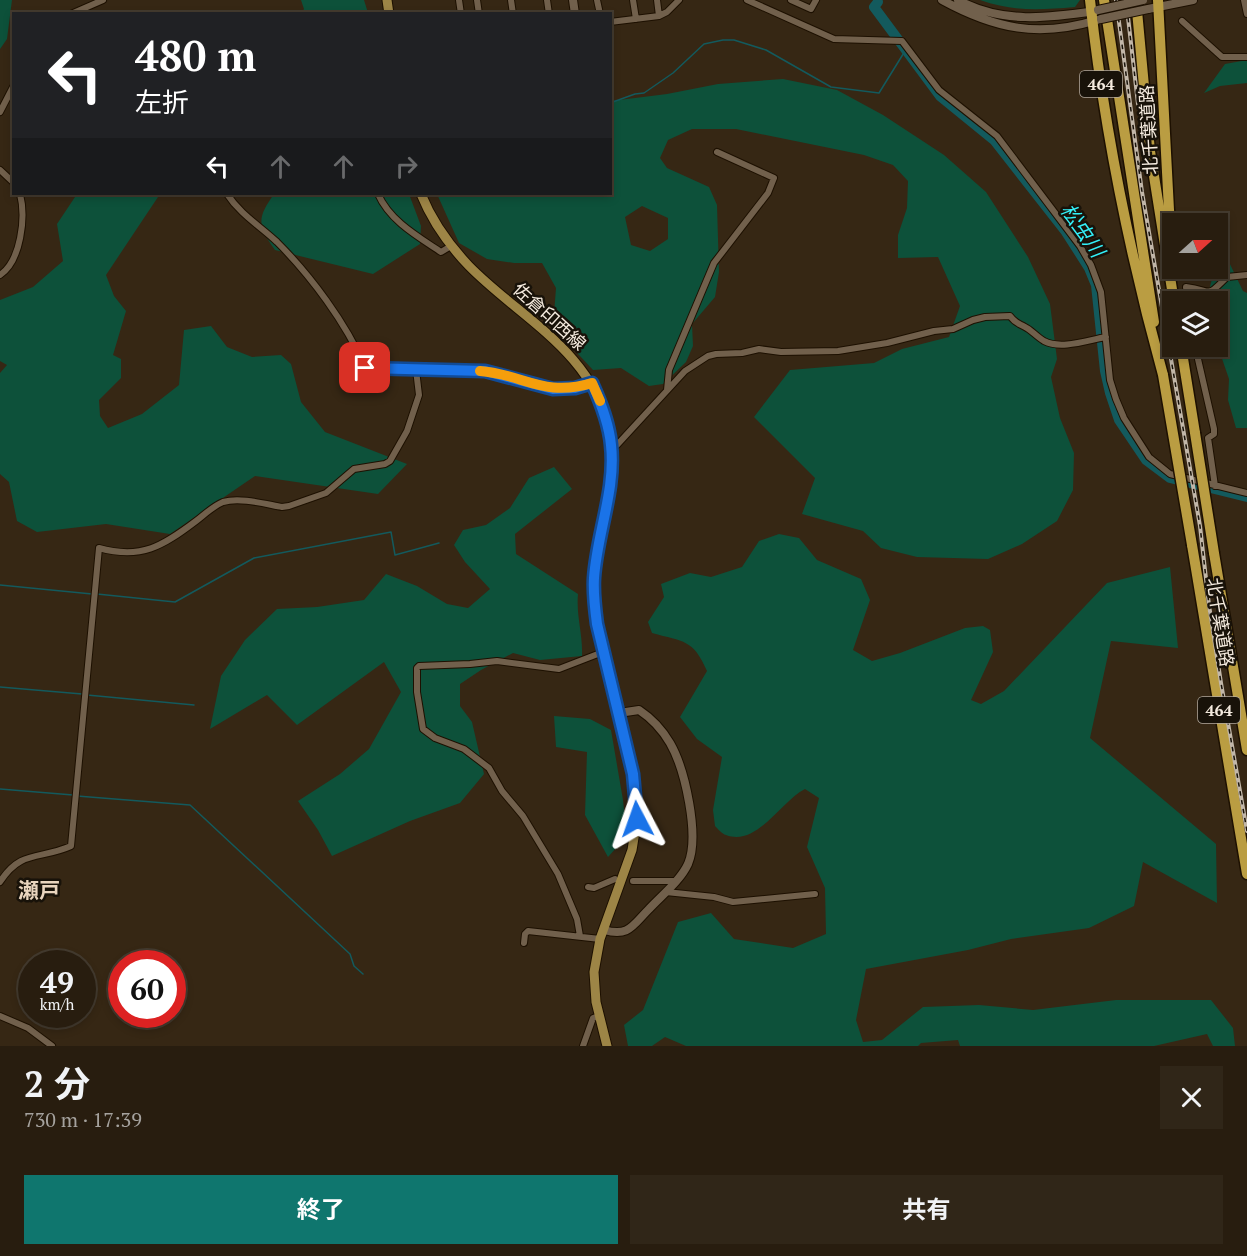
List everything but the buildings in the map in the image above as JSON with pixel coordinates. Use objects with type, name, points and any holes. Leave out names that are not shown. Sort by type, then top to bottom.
[{"type":"highway","name":"北千葉道路","points":[[1136,0],[1150,151],[1164,213]]},
{"type":"highway","name":"北千葉道路","points":[[1155,6],[1165,145],[1164,213]]},
{"type":"highway","name":"北千葉道路","points":[[1096,10],[1129,165],[1247,874]]},
{"type":"highway","name":"北千葉道路","points":[[1096,10],[1114,167],[1142,300],[1163,375]]},
{"type":"highway","name":"北千葉道路","points":[[1184,357],[1190,405],[1247,750]]},
{"type":"main road","name":"佐倉印西線","points":[[422,195],[429,212],[451,246],[471,268],[567,352],[582,368],[603,407],[612,447],[609,493],[594,577],[597,624],[633,774],[637,819],[633,849],[602,934],[594,972],[599,1016],[607,1046]]},
{"type":"street","points":[[76,12],[103,0]]},
{"type":"street","points":[[633,0],[636,19]]},
{"type":"street","points":[[657,0],[659,15]]},
{"type":"street","points":[[612,22],[659,15],[667,12],[679,0]]},
{"type":"street","points":[[747,0],[834,39],[902,41],[939,90],[997,136],[1080,246],[1091,265],[1101,292],[1110,380],[1116,399],[1124,418],[1149,457],[1170,474],[1247,493]]},
{"type":"street","points":[[791,0],[811,9],[816,0]]},
{"type":"street","points":[[942,0],[966,13],[1017,29],[1035,31],[1061,28],[1096,10],[1155,6],[1193,0]]},
{"type":"street","points":[[958,0],[985,12],[1017,17],[1056,18],[1143,0]]},
{"type":"street","points":[[1244,0],[1247,14]]},
{"type":"street","points":[[1182,21],[1222,57],[1247,57]]},
{"type":"street","points":[[0,112],[12,87]]},
{"type":"street","points":[[666,391],[669,370],[714,263],[768,193],[774,178],[717,152]]},
{"type":"street","points":[[0,170],[12,181]]},
{"type":"street","points":[[0,275],[10,265],[20,239],[22,206],[20,195]]},
{"type":"street","points":[[228,195],[235,205],[276,242],[308,278],[347,331],[365,368],[485,371],[553,389],[575,388],[592,383]]},
{"type":"street","points":[[379,195],[387,211],[409,231],[441,252],[451,246]]},
{"type":"street","points":[[1215,291],[1227,277],[1247,275]]},
{"type":"street","points":[[1187,291],[1186,287],[1202,291]]},
{"type":"street","points":[[612,447],[617,445],[686,371],[708,356],[716,354],[742,353],[759,349],[781,352],[838,351],[887,343],[934,330],[953,329],[985,317],[1010,316],[1018,325],[1026,327],[1030,333],[1053,344],[1106,337]]},
{"type":"street","points":[[1198,357],[1214,429],[1214,434],[1208,438],[1215,486]]},
{"type":"street","points":[[0,882],[14,864],[33,856],[59,852],[71,846],[99,548],[125,552],[147,551],[177,536],[222,502],[241,501],[289,506],[333,490],[343,477],[354,469],[390,462],[406,431],[419,395],[416,370]]},
{"type":"street","points":[[580,936],[578,919],[558,874],[524,816],[502,791],[489,768],[464,749],[435,738],[423,729],[417,692],[417,668],[419,666],[497,661],[559,669],[603,652]]},
{"type":"street","points":[[524,943],[525,934],[528,931],[580,936],[628,930],[676,881],[691,856],[694,834],[682,772],[670,742],[644,713],[633,710],[619,713]]},
{"type":"street","points":[[588,887],[594,888],[615,879]]},
{"type":"street","points":[[633,881],[676,881]]},
{"type":"street","points":[[666,892],[705,896],[733,902],[815,894]]},
{"type":"street","points":[[0,1016],[28,1028],[52,1046]]},
{"type":"street","points":[[583,1046],[592,1018],[599,1016]]},
{"type":"green space","points":[[0,0],[12,0],[7,39],[0,49]]},
{"type":"green space","points":[[301,0],[364,0],[368,12],[302,12],[304,9]]},
{"type":"green space","points":[[980,0],[1080,0],[1075,7],[1039,9],[1004,7]]},
{"type":"green space","points":[[1247,60],[1247,83],[1220,86],[1204,93],[1225,64]]},
{"type":"green space","points":[[783,79],[837,90],[883,115],[944,155],[986,192],[1028,257],[1050,304],[1057,359],[1051,377],[1060,418],[1074,453],[1073,490],[1057,521],[1022,544],[988,559],[917,557],[881,548],[863,531],[802,514],[815,478],[754,417],[790,370],[874,363],[902,349],[949,337],[960,306],[938,257],[898,258],[898,235],[907,208],[908,181],[893,165],[864,155],[736,129],[692,129],[668,140],[660,158],[667,168],[709,187],[717,205],[719,272],[715,297],[692,324],[693,346],[686,362],[663,384],[649,386],[621,368],[593,370],[553,327],[556,288],[542,263],[514,263],[487,259],[459,243],[437,195],[612,195],[612,101],[667,94],[718,84]],"holes":[[[642,206],[668,218],[668,239],[650,251],[631,245],[625,217]]]},
{"type":"green space","points":[[76,195],[159,195],[106,275],[114,296],[126,311],[113,355],[121,359],[121,378],[99,400],[100,416],[108,428],[142,414],[179,385],[184,330],[211,326],[227,347],[252,357],[281,355],[291,364],[301,402],[325,432],[407,464],[378,494],[255,476],[170,534],[106,524],[37,532],[17,521],[9,482],[0,474],[0,373],[7,365],[0,361],[0,300],[33,287],[63,261],[57,224]]},
{"type":"green space","points":[[273,195],[409,195],[421,226],[420,244],[373,274],[275,250],[262,228],[264,209]]},
{"type":"green space","points":[[1228,260],[1243,291],[1247,293],[1247,428],[1236,428],[1228,400],[1229,379],[1221,357],[1228,357],[1228,291],[1209,291],[1212,279],[1228,279]]},
{"type":"green space","points":[[554,467],[572,489],[515,534],[516,554],[578,594],[582,656],[540,660],[513,653],[460,684],[460,706],[472,722],[484,774],[460,803],[410,821],[332,856],[298,801],[340,774],[369,749],[401,692],[384,662],[297,725],[267,695],[210,729],[221,676],[245,640],[277,609],[317,607],[364,600],[386,574],[417,586],[447,604],[468,608],[490,589],[465,562],[454,545],[463,530],[486,525],[510,508],[529,478]]},
{"type":"green space","points":[[779,534],[799,538],[817,560],[861,579],[870,600],[853,650],[872,661],[900,653],[965,628],[983,626],[990,630],[993,652],[971,700],[981,704],[1004,691],[1107,583],[1170,567],[1178,648],[1111,641],[1090,738],[1216,844],[1217,903],[1143,862],[1134,906],[1089,928],[1011,939],[968,950],[866,969],[856,1020],[863,1042],[882,1040],[923,1007],[979,1005],[1033,1010],[1116,1000],[1211,1000],[1233,1028],[1235,1046],[1213,1046],[1207,1034],[1154,1046],[960,1046],[958,1040],[921,1043],[918,1046],[686,1046],[665,1037],[652,1046],[628,1046],[624,1025],[643,1010],[678,922],[711,913],[734,939],[793,948],[826,934],[825,888],[807,847],[819,798],[805,789],[748,835],[737,837],[725,834],[715,826],[713,810],[722,757],[697,739],[680,717],[707,671],[692,647],[652,633],[648,622],[664,597],[661,584],[690,573],[711,577],[742,567],[759,541]]},
{"type":"green space","points":[[554,716],[590,719],[611,730],[627,836],[608,857],[585,815],[587,752],[556,747]]},
{"type":"waterway","name":"松虫川","points":[[878,2],[874,7],[940,96],[994,140],[1066,232],[1089,268],[1096,285],[1105,371],[1110,393],[1119,420],[1146,460],[1170,478],[1247,497]]},
{"type":"waterway","points":[[612,102],[644,93],[673,73],[704,44],[723,40],[734,40],[766,50],[831,87],[879,93],[905,51]]},
{"type":"waterway","points":[[97,594],[175,602],[254,558],[391,532],[395,555],[439,543]]},
{"type":"waterway","points":[[0,585],[92,594]]},
{"type":"waterway","points":[[0,687],[82,694]]},
{"type":"waterway","points":[[87,695],[194,705]]},
{"type":"waterway","points":[[0,789],[73,795]]},
{"type":"waterway","points":[[77,796],[190,805],[350,954],[354,966],[363,974]]},
{"type":"railway","points":[[1116,0],[1142,192],[1200,526],[1221,683],[1247,831]]},
{"type":"railway","points":[[1126,0],[1138,104]]},
{"type":"slow traffic","points":[[480,371],[553,389],[575,388],[592,383],[600,401]]},
{"type":"district","name":"瀬戸","points":[[39,890]]},
{"type":"route","points":[[365,368],[485,371],[553,389],[575,388],[592,383],[603,407],[612,447],[609,493],[594,577],[594,603],[633,774],[637,819]]}]
